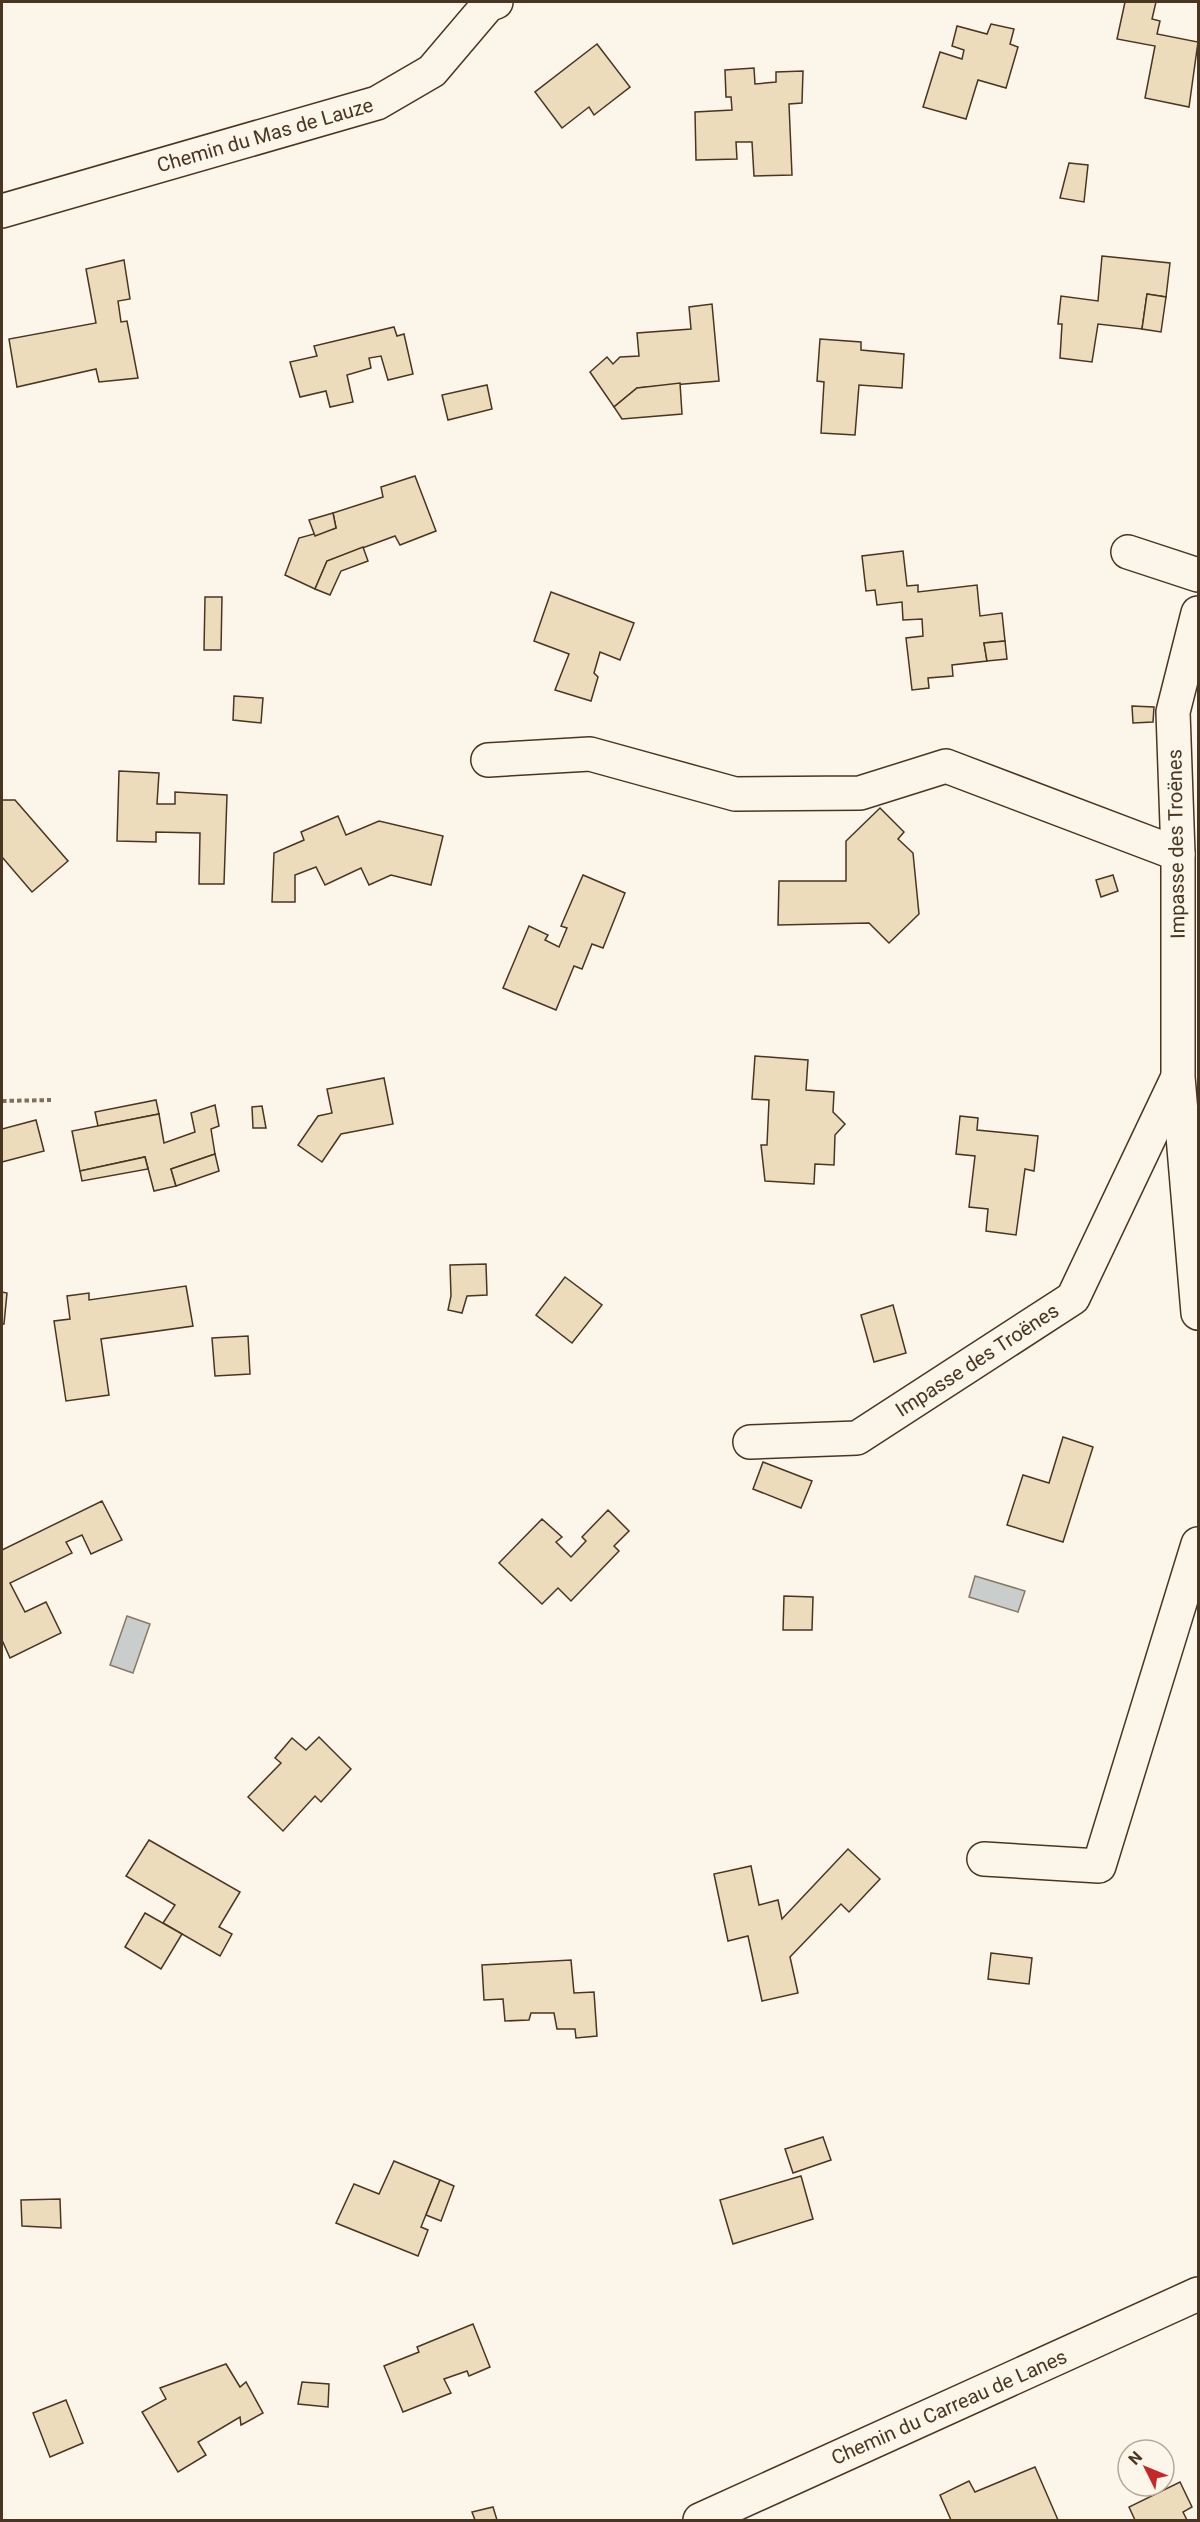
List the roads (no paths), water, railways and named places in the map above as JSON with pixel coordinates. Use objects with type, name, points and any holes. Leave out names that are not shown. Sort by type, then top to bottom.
[{"type":"street","name":"Chemin du Mas de Lauze","points":[[2,211],[376,104],[432,71],[488,5],[496,2]]},
{"type":"street","points":[[1128,552],[1198,575]]},
{"type":"street","name":"Impasse des Troënes","points":[[1198,613],[1173,712],[1178,854],[1178,1077],[1198,1313]]},
{"type":"street","points":[[488,760],[590,753],[735,794],[860,794],[946,766],[1178,854]]},
{"type":"street","name":"Impasse des Troënes","points":[[750,1442],[857,1438],[1073,1298],[1178,1077]]},
{"type":"street","points":[[984,1859],[1099,1866],[1198,1544]]},
{"type":"street","name":"Chemin du Carreau de Lanes","points":[[700,2520],[1198,2294]]}]
